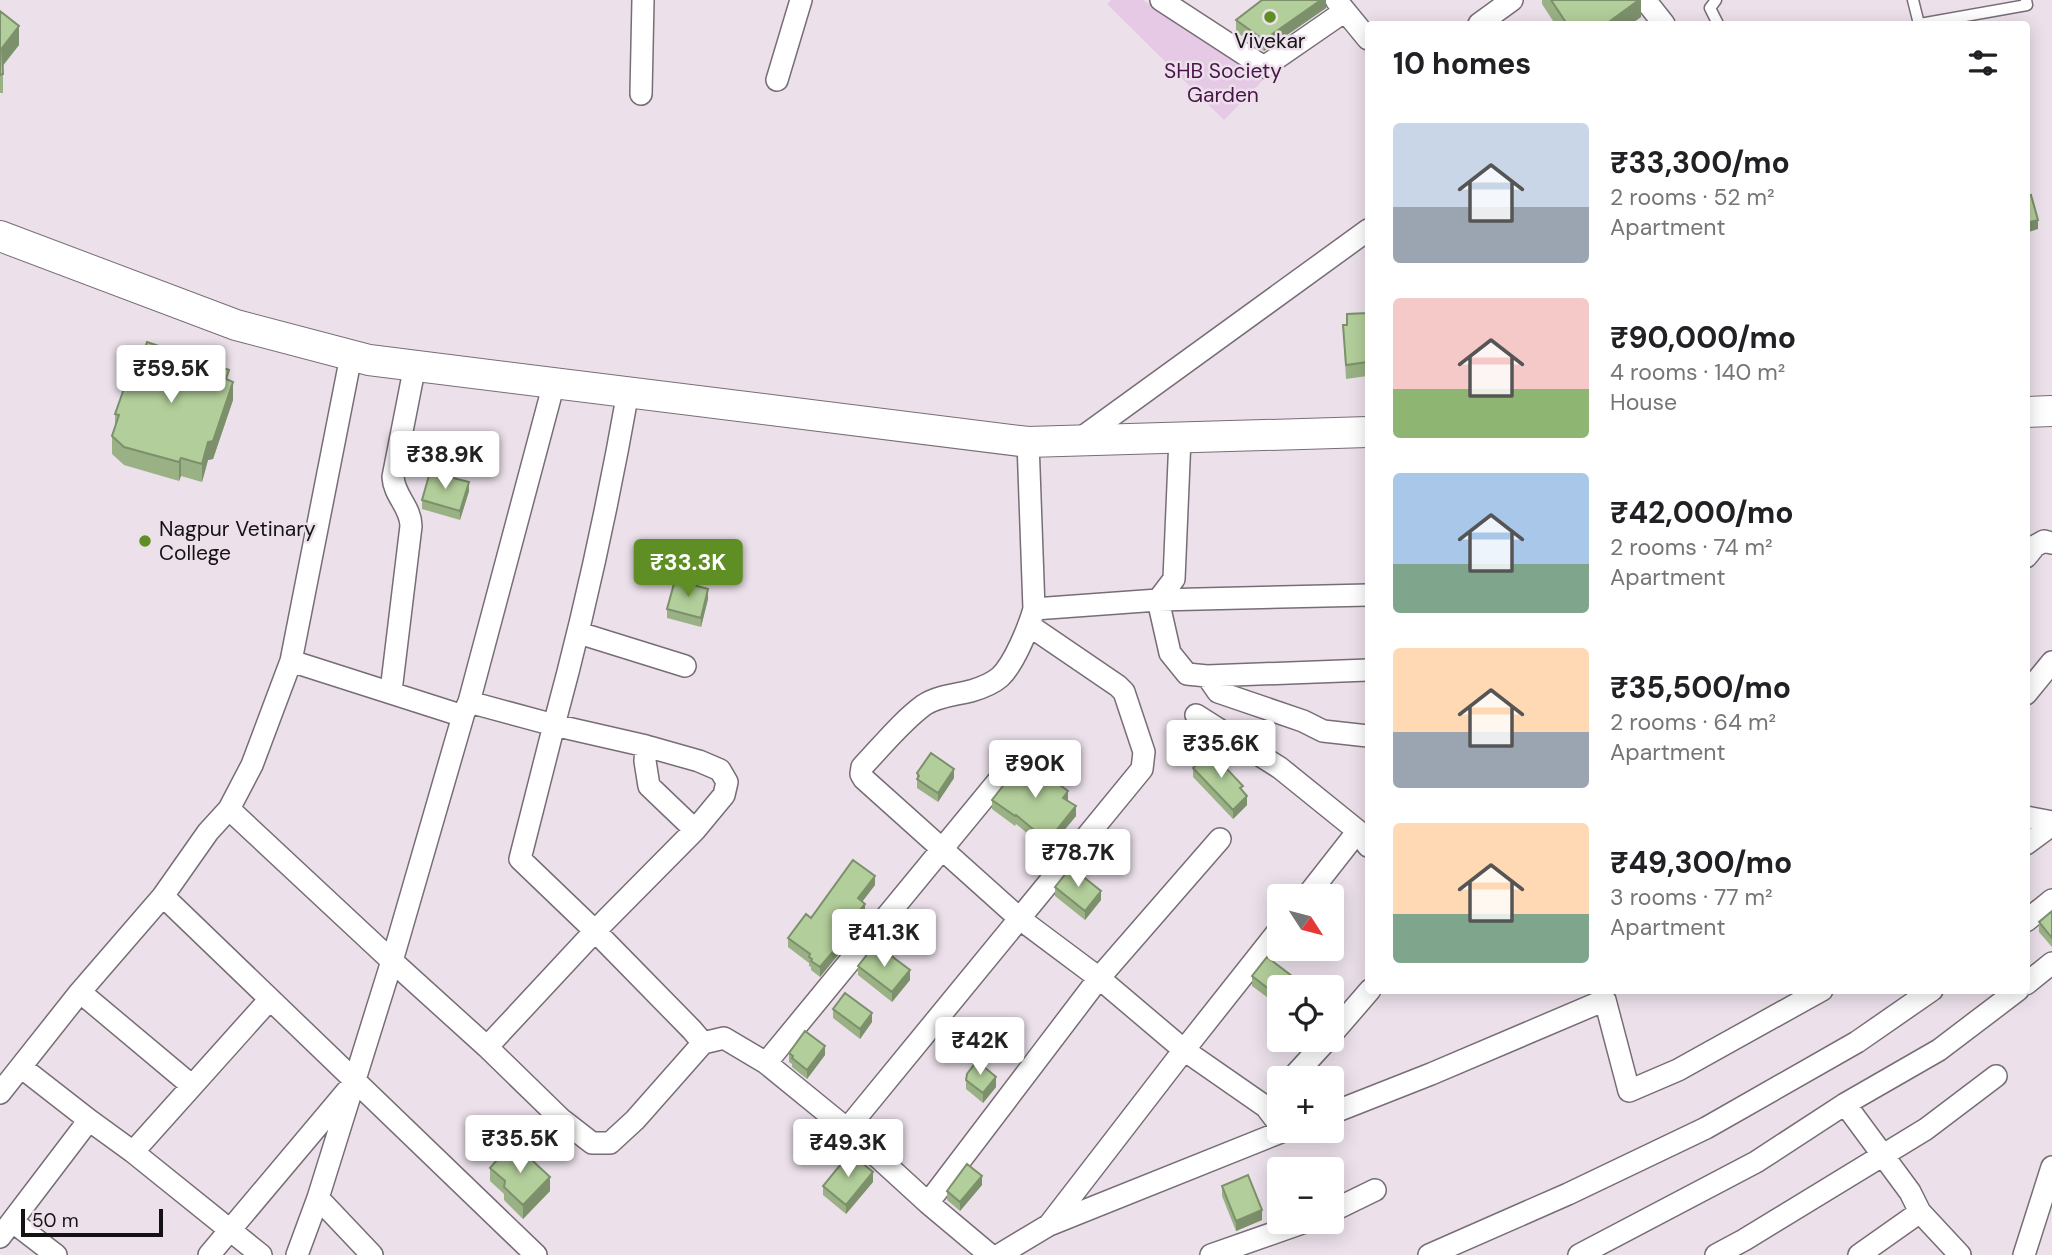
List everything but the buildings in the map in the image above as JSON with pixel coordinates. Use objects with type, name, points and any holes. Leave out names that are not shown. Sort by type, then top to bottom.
[{"type":"street","points":[[641,94],[643,0]]},
{"type":"street","points":[[777,80],[801,0]]},
{"type":"street","points":[[1161,0],[1264,67],[1340,5],[1365,35]]},
{"type":"street","points":[[1645,0],[1662,21]]},
{"type":"street","points":[[1486,21],[1505,12]]},
{"type":"street","points":[[1077,441],[1365,232]]},
{"type":"street","points":[[0,236],[236,325],[351,356],[1028,442],[1365,432]]},
{"type":"street","points":[[0,1093],[80,992],[163,896],[208,832],[229,809],[251,765],[291,661],[351,356]]},
{"type":"street","points":[[391,691],[411,526],[411,517],[394,486],[393,477],[415,365]]},
{"type":"street","points":[[297,1255],[318,1198],[392,961],[466,709],[554,383]]},
{"type":"street","points":[[628,392],[612,484],[579,633],[520,859],[595,931],[703,1043]]},
{"type":"street","points":[[2030,412],[2052,411]]},
{"type":"street","points":[[1158,600],[1174,579],[1180,438]]},
{"type":"street","points":[[1028,442],[1032,617],[1007,669],[988,685],[924,705],[862,767],[861,774],[1020,919],[1099,978],[1184,1050],[1267,1097]]},
{"type":"street","points":[[2030,552],[2044,541],[2052,543]]},
{"type":"street","points":[[1032,617],[1158,600],[1365,595]]},
{"type":"street","points":[[1158,600],[1170,653],[1186,674],[1207,676],[1365,670]]},
{"type":"street","points":[[846,1129],[1142,769],[1144,752],[1124,692],[1032,617]]},
{"type":"street","points":[[579,633],[685,666]]},
{"type":"street","points":[[291,661],[391,691],[466,709],[646,746],[720,770],[727,782],[724,795],[695,830],[595,931],[487,1047]]},
{"type":"street","points":[[2030,689],[2052,662]]},
{"type":"street","points":[[1207,676],[1218,692],[1303,721],[1324,731],[1365,736]]},
{"type":"street","points":[[1196,716],[1280,768],[1363,839],[1319,884]]},
{"type":"street","points":[[646,746],[645,761],[649,786],[695,830]]},
{"type":"street","points":[[766,1063],[1012,764]]},
{"type":"street","points":[[229,809],[487,1047],[561,1119],[592,1143],[610,1143],[703,1043],[724,1038],[766,1063],[990,1255]]},
{"type":"street","points":[[2030,818],[2052,824]]},
{"type":"street","points":[[2030,841],[2052,824]]},
{"type":"street","points":[[928,1203],[1099,978],[1220,839]]},
{"type":"street","points":[[163,896],[536,1255]]},
{"type":"street","points":[[2030,918],[2052,900]]},
{"type":"street","points":[[1049,1225],[1267,945]]},
{"type":"street","points":[[2030,982],[2052,964]]},
{"type":"street","points":[[80,992],[191,1085]]},
{"type":"street","points":[[1344,1020],[1367,994]]},
{"type":"street","points":[[1344,1108],[1431,1074],[1601,995],[1629,1091],[1678,1070],[1815,994]]},
{"type":"street","points":[[1429,1255],[1568,1194],[1706,1128],[1857,1042],[1926,994]]},
{"type":"street","points":[[1579,1255],[1756,1163],[1845,1104],[1939,1049],[2013,994]]},
{"type":"street","points":[[133,1152],[271,999]]},
{"type":"street","points":[[1303,1066],[1315,1052]]},
{"type":"street","points":[[21,1067],[133,1152],[261,1255]]},
{"type":"street","points":[[1716,1255],[1926,1129],[1996,1076]]},
{"type":"street","points":[[209,1255],[355,1082]]},
{"type":"street","points":[[1845,1104],[1910,1192],[1920,1212],[1961,1255]]},
{"type":"street","points":[[57,1255],[6,1229],[89,1120]]},
{"type":"street","points":[[999,1255],[1049,1225],[1267,1138]]},
{"type":"street","points":[[2024,1255],[2052,1167]]},
{"type":"street","points":[[1344,1205],[1375,1190]]},
{"type":"street","points":[[318,1198],[372,1255]]},
{"type":"street","points":[[1859,1255],[1920,1212]]},
{"type":"street","points":[[1211,1255],[1271,1234]]},
{"type":"lane","points":[[1716,0],[1710,8],[1716,21]]},
{"type":"lane","points":[[1913,0],[1918,21]]},
{"type":"lane","points":[[1936,21],[2027,5],[2026,0]]},
{"type":"green space","name":"SHB Society Garden","points":[[1111,0],[1143,0],[1264,79],[1224,120],[1107,4]]},
{"type":"place","name":"Vivekar","points":[[1270,17]]},
{"type":"place","name":"Nagpur Vetinary College","points":[[145,541]]}]
